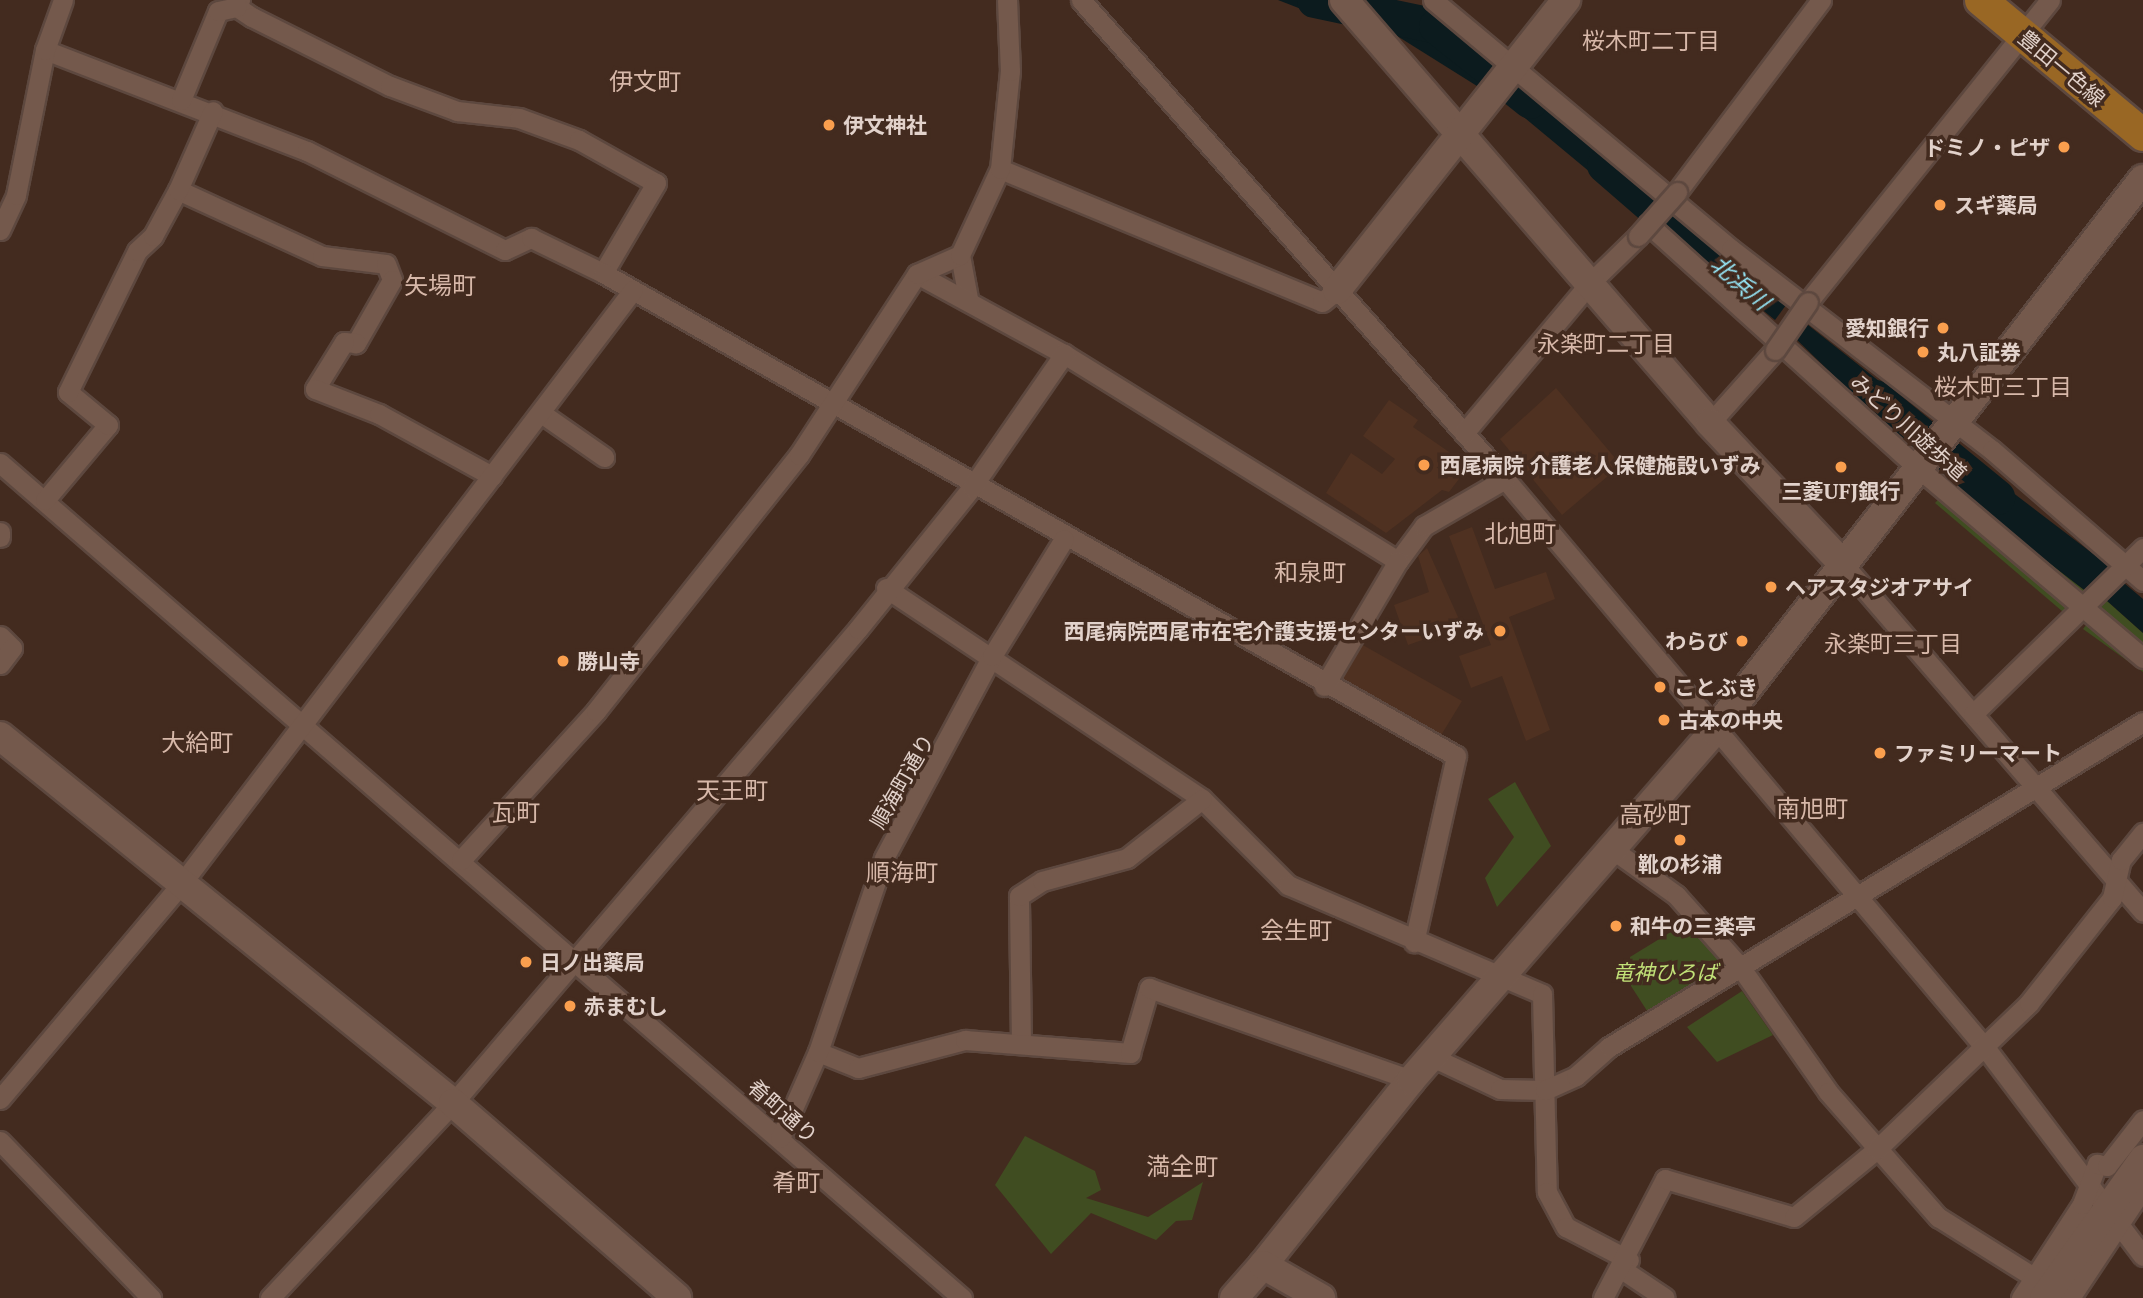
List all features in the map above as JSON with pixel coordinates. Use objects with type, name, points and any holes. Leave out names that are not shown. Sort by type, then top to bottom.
[{"type":"main road","name":"豊田一色線","points":[[1981,0],[2143,135]]},
{"type":"street","points":[[0,230],[16,195],[45,50],[63,0]]},
{"type":"street","points":[[968,298],[960,255],[1000,169],[1010,71],[1007,0]]},
{"type":"street","points":[[1082,0],[1505,480],[1855,899],[1987,1050],[2088,1188],[2143,1256]]},
{"type":"street","points":[[1344,0],[1423,88],[1467,126],[1589,284],[1710,423],[1843,564],[2143,912]]},
{"type":"street","points":[[1433,0],[1949,428],[2143,581]]},
{"type":"street","points":[[1000,169],[1322,302],[1337,290],[1467,126],[1511,64],[1566,0]]},
{"type":"street","points":[[1464,433],[1589,284],[1677,192],[1821,0]]},
{"type":"street","points":[[1710,423],[1779,345],[1808,302],[2050,0]]},
{"type":"street","points":[[181,100],[218,11],[238,3],[390,86],[457,111],[519,118],[579,140],[656,183],[603,273]]},
{"type":"street","points":[[45,50],[213,111],[378,185],[505,250],[531,238],[603,273],[972,487],[1324,686],[1455,756],[1414,943]]},
{"type":"street","points":[[45,500],[108,425],[68,392],[136,251],[153,236],[178,190],[213,111]]},
{"type":"street","points":[[1234,1298],[1264,1265],[1411,1080],[1714,732],[1918,466],[2143,180]]},
{"type":"street","points":[[178,190],[309,251],[386,264],[392,280],[356,344],[344,342],[315,389],[379,414],[492,476]]},
{"type":"street","name":"みどり川遊歩道","points":[[1643,230],[2143,658]]},
{"type":"street","points":[[461,860],[596,711],[799,455],[829,404],[917,274],[960,255]]},
{"type":"street","points":[[917,274],[968,298],[1064,354],[1398,561]]},
{"type":"street","points":[[0,1099],[182,883],[633,290]]},
{"type":"street","points":[[270,1298],[453,1103],[972,487],[1064,354]]},
{"type":"street","points":[[541,413],[604,457]]},
{"type":"street","name":"肴町通り","points":[[0,463],[305,722],[572,961],[962,1298]]},
{"type":"street","points":[[1324,686],[1398,561],[1424,526],[1505,480]]},
{"type":"street","name":"順海町通り","points":[[780,1138],[818,1052],[884,859],[992,656],[1064,538]]},
{"type":"street","points":[[1973,714],[2127,569],[2143,548]]},
{"type":"street","points":[[886,588],[992,656],[1202,799],[1288,885],[1414,943],[1503,976],[1542,995],[1547,1192],[1554,1210],[1566,1227],[1626,1265],[1665,1298]]},
{"type":"street","points":[[0,636],[12,648],[0,664]]},
{"type":"street","points":[[1432,1057],[1479,1084],[1545,1090],[2033,787],[2143,722]]},
{"type":"street","points":[[0,736],[453,1103],[677,1298]]},
{"type":"street","points":[[1021,1044],[1019,896],[1042,881],[1127,858],[1202,799]]},
{"type":"street","points":[[1603,1298],[1626,1265],[1664,1179],[1794,1217],[1877,1149],[1987,1050],[2118,883],[2121,860],[2143,833]]},
{"type":"street","points":[[1612,849],[1676,895],[1741,968],[1877,1149],[1938,1217],[2050,1290]]},
{"type":"street","points":[[818,1052],[858,1068],[927,1045],[965,1040],[1130,1053],[1149,988],[1411,1080]]},
{"type":"street","points":[[2050,1290],[2097,1164],[2108,1166],[2143,1120]]},
{"type":"street","points":[[0,1141],[150,1298]]},
{"type":"street","points":[[2111,1218],[2143,1159]]},
{"type":"street","points":[[2021,1298],[2050,1290],[2111,1218],[2143,1188]]},
{"type":"street","points":[[1264,1265],[1321,1298]]},
{"type":"shaded area","points":[[1556,388],[1621,465],[1562,515],[1500,439]]},
{"type":"shaded area","name":"西尾病院 介護老人保健施設いずみ","points":[[1389,400],[1418,420],[1413,427],[1462,461],[1456,470],[1462,475],[1449,492],[1442,490],[1386,533],[1326,493],[1351,453],[1382,474],[1395,459],[1363,436]]},
{"type":"shaded area","name":"西尾病院西尾市在宅介護支援センターいずみ","points":[[1472,527],[1495,589],[1546,572],[1555,599],[1509,617],[1550,730],[1526,741],[1502,676],[1471,688],[1459,656],[1491,645],[1449,536]]},
{"type":"shaded area","points":[[1427,548],[1462,626],[1408,645],[1394,605],[1429,592],[1418,556]]},
{"type":"shaded area","points":[[1361,644],[1462,701],[1440,737],[1340,680]]},
{"type":"green space","points":[[1951,486],[2088,593],[2069,617],[1935,503]]},
{"type":"green space","points":[[2106,600],[2143,633],[2143,672],[2083,629]]},
{"type":"green space","points":[[1515,782],[1551,846],[1497,907],[1485,878],[1514,837],[1488,799]]},
{"type":"green space","name":"竜神ひろば","points":[[1687,922],[1730,967],[1651,1017],[1631,986],[1630,957]]},
{"type":"green space","points":[[1742,991],[1773,1035],[1717,1062],[1687,1027]]},
{"type":"green space","points":[[1025,1136],[1095,1171],[1101,1190],[1086,1198],[1148,1217],[1203,1182],[1192,1220],[1176,1221],[1156,1240],[1091,1213],[1051,1254],[995,1185]]},
{"type":"water","points":[[1278,0],[1319,0],[1332,21]]},
{"type":"water","points":[[1368,1],[1432,14],[1497,64],[1477,86],[1386,29]]},
{"type":"water","points":[[1519,83],[1648,189],[1632,207],[1507,103]]},
{"type":"water","name":"北浜川","points":[[1665,211],[1786,305],[1775,320],[1655,223]]},
{"type":"water","name":"北浜川","points":[[1803,321],[1922,415],[1902,442],[1794,337]]},
{"type":"water","points":[[1966,457],[2113,569],[2088,593],[1951,487]]},
{"type":"water","points":[[2124,583],[2143,599],[2143,633],[2106,600]]},
{"type":"waterway","name":"北浜川","points":[[1314,0],[1436,26],[1530,101]]},
{"type":"waterway","name":"北浜川","points":[[1604,165],[1686,236]]},
{"type":"waterway","name":"北浜川","points":[[1875,397],[1997,497]]},
{"type":"place","name":"伊文神社","points":[[829,125]]},
{"type":"place","name":"ドミノ・ピザ","points":[[2064,147]]},
{"type":"place","name":"スギ薬局","points":[[1940,205]]},
{"type":"place","name":"愛知銀行","points":[[1943,328]]},
{"type":"place","name":"丸八証券","points":[[1923,352]]},
{"type":"place","name":"西尾病院 介護老人保健施設いずみ","points":[[1424,465]]},
{"type":"place","name":"三菱UFJ銀行","points":[[1841,467]]},
{"type":"place","name":"ヘアスタジオアサイ","points":[[1771,587]]},
{"type":"place","name":"西尾病院西尾市在宅介護支援センターいずみ","points":[[1500,631]]},
{"type":"place","name":"わらび","points":[[1742,641]]},
{"type":"place","name":"勝山寺","points":[[563,661]]},
{"type":"place","name":"ことぶき","points":[[1660,687]]},
{"type":"place","name":"古本の中央","points":[[1664,720]]},
{"type":"place","name":"ファミリーマート","points":[[1880,753]]},
{"type":"place","name":"靴の杉浦","points":[[1680,840]]},
{"type":"place","name":"和牛の三楽亭","points":[[1616,926]]},
{"type":"place","name":"日ノ出薬局","points":[[526,962]]},
{"type":"place","name":"赤まむし","points":[[570,1006]]},
{"type":"district","name":"桜木町二丁目","points":[[1651,41]]},
{"type":"district","name":"伊文町","points":[[645,82]]},
{"type":"district","name":"矢場町","points":[[440,286]]},
{"type":"district","name":"永楽町二丁目","points":[[1606,344]]},
{"type":"district","name":"桜木町三丁目","points":[[2003,387]]},
{"type":"district","name":"北旭町","points":[[1520,534]]},
{"type":"district","name":"和泉町","points":[[1310,573]]},
{"type":"district","name":"永楽町三丁目","points":[[1893,644]]},
{"type":"district","name":"大給町","points":[[197,743]]},
{"type":"district","name":"天王町","points":[[732,791]]},
{"type":"district","name":"南旭町","points":[[1812,809]]},
{"type":"district","name":"瓦町","points":[[516,813]]},
{"type":"district","name":"高砂町","points":[[1655,815]]},
{"type":"district","name":"順海町","points":[[902,873]]},
{"type":"district","name":"会生町","points":[[1296,931]]},
{"type":"district","name":"満全町","points":[[1182,1167]]},
{"type":"district","name":"肴町","points":[[796,1183]]}]
